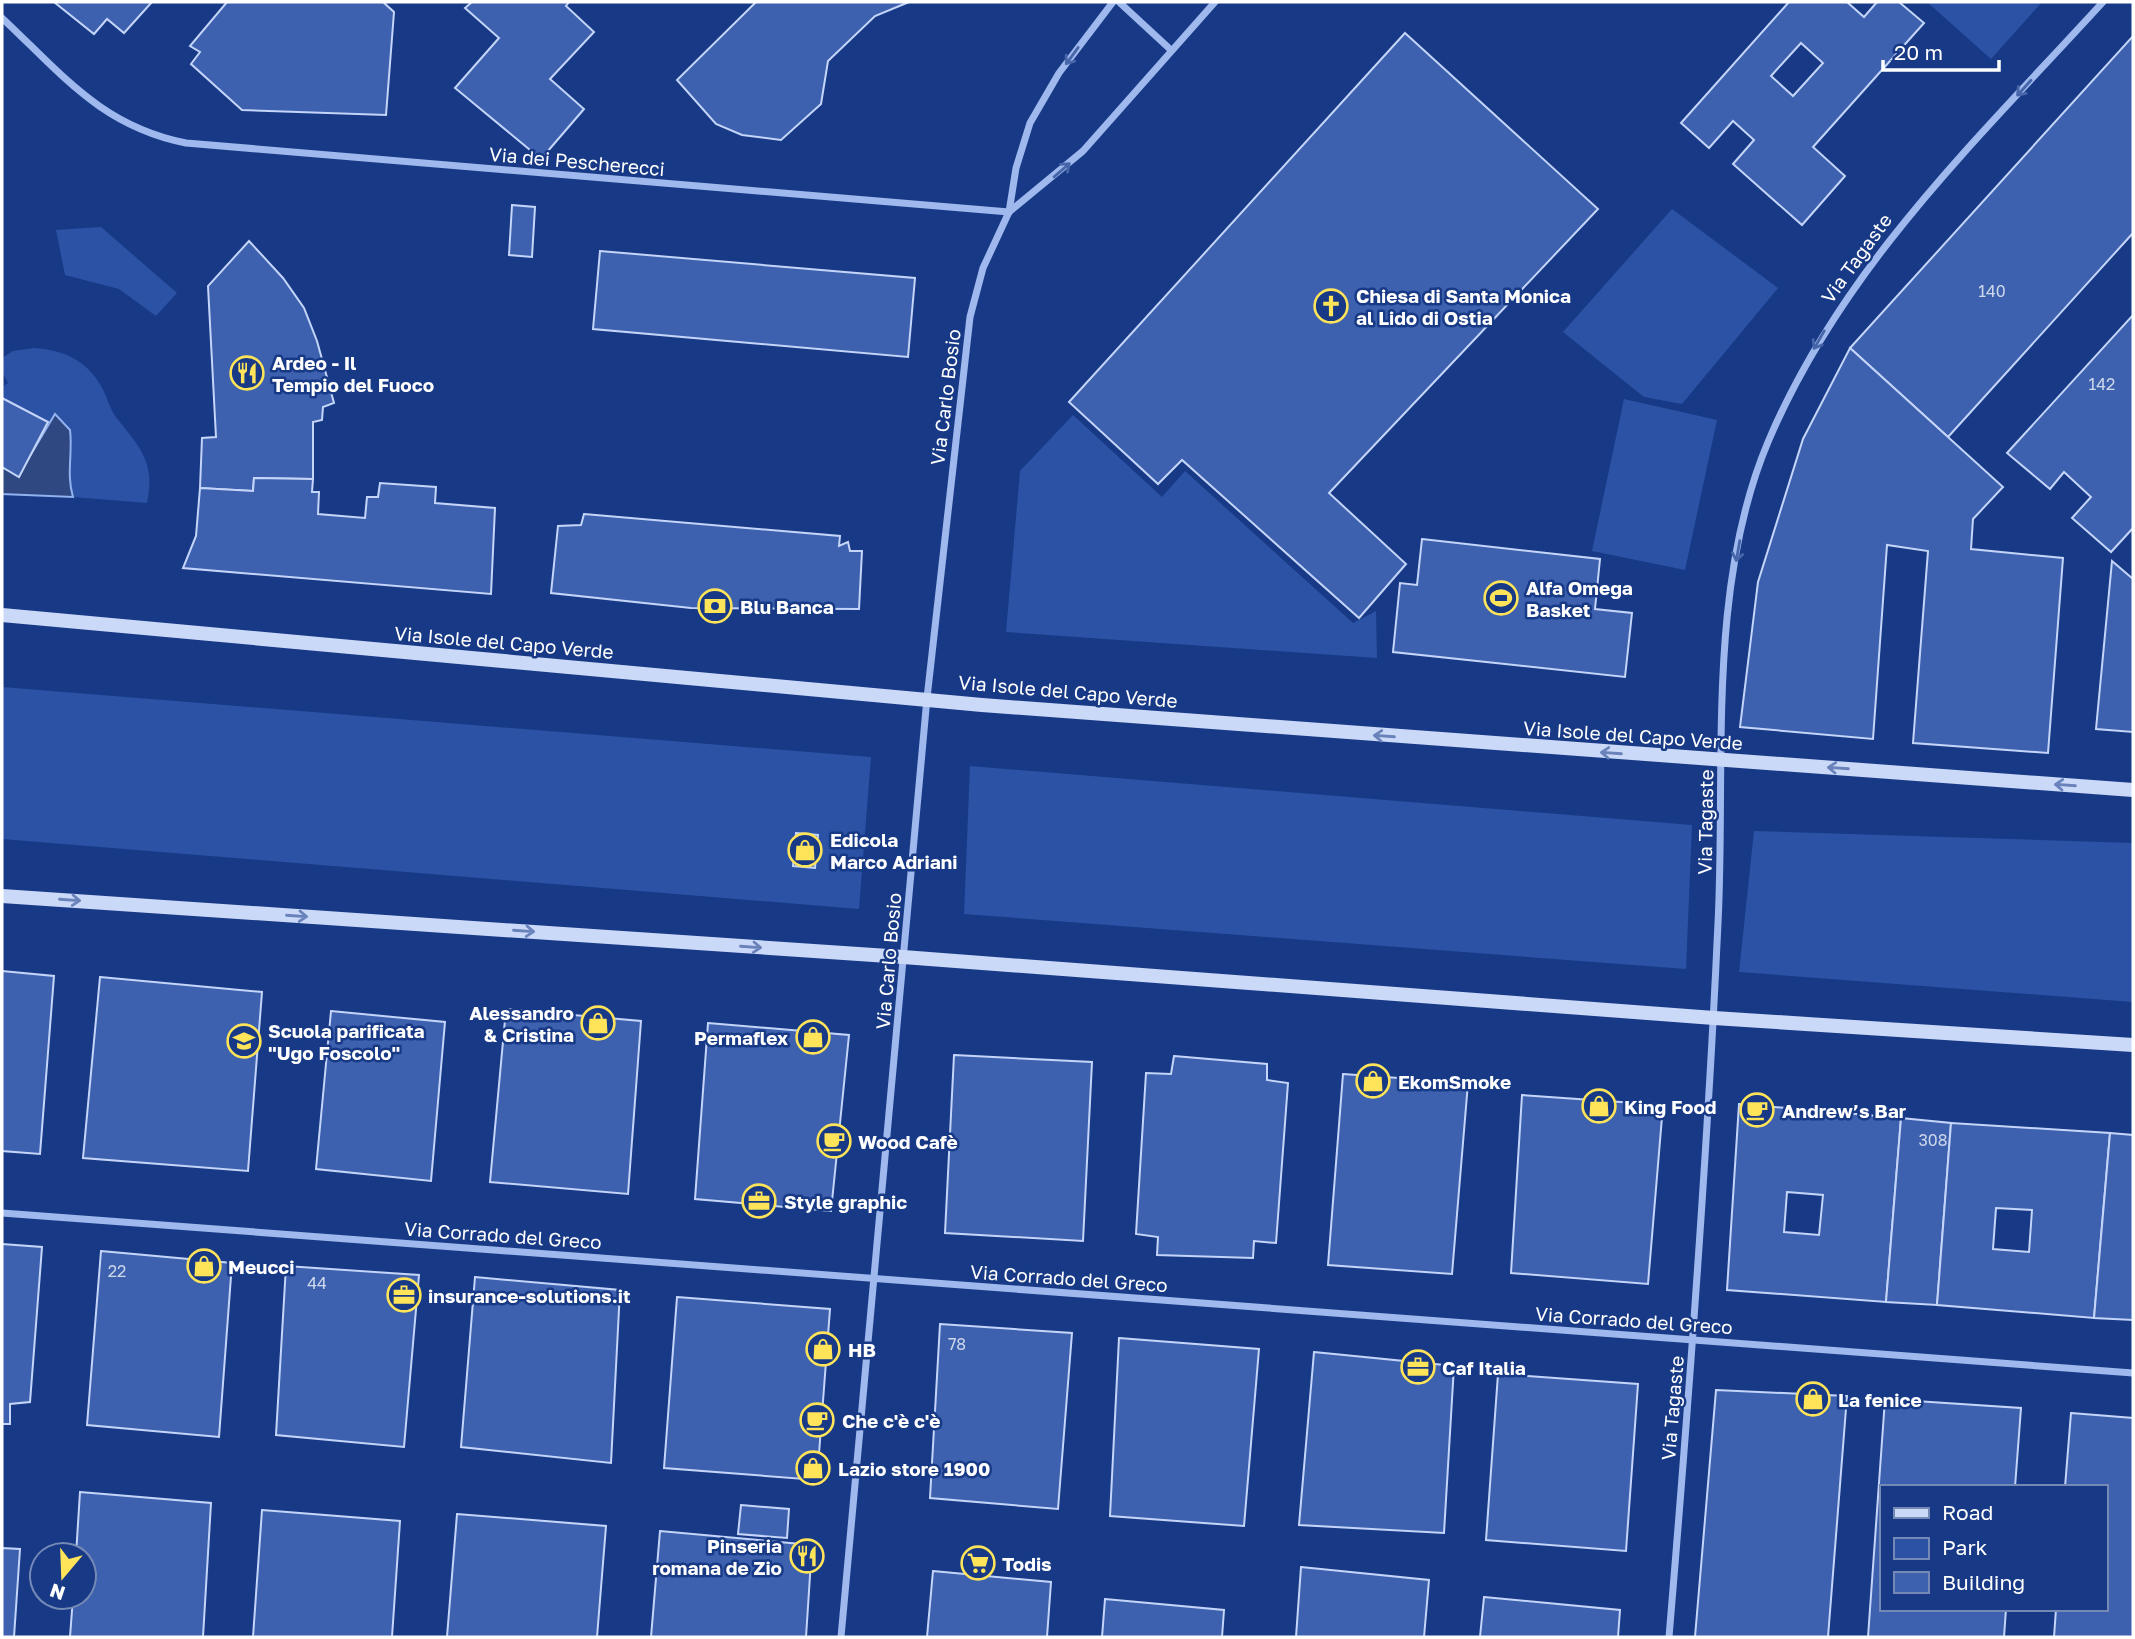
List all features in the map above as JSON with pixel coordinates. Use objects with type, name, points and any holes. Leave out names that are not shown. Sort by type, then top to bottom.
[{"type":"street","points":[[1009,212],[1016,168],[1030,123],[1059,73],[1113,2]]},
{"type":"street","points":[[1119,2],[1171,50]]},
{"type":"street","points":[[1009,212],[1083,151],[1215,2]]},
{"type":"street","name":"Via Tagaste","points":[[1669,1637],[1694,1340],[1714,1018],[1721,864],[1721,760],[1726,634],[1739,548],[1755,475],[1783,408],[1835,314],[1891,235],[2103,2]]},
{"type":"street","name":"Via dei Pescherecci","points":[[2,18],[105,112],[144,132],[206,146],[1009,212]]},
{"type":"street","name":"Via Carlo Bosio","points":[[842,1637],[926,698],[935,645],[962,371],[970,317],[983,268],[1009,212]]},
{"type":"street","name":"Via Isole del Capo Verde","points":[[2,615],[982,705],[2133,790]]},
{"type":"street","points":[[2,896],[904,957],[1714,1018],[2133,1045]]},
{"type":"street","name":"Via Corrado del Greco","points":[[2,1213],[2133,1373]]},
{"type":"green space","points":[[1927,2],[2042,2],[1991,59]]},
{"type":"green space","points":[[1672,209],[1778,288],[1682,404],[1644,397],[1563,332]]},
{"type":"green space","points":[[101,227],[177,293],[156,316],[119,289],[65,275],[56,230]]},
{"type":"green space","points":[[34,348],[64,354],[81,363],[95,377],[115,416],[143,455],[149,476],[147,503],[73,497],[68,479],[72,444],[48,422],[2,398],[2,387],[8,383],[2,372],[2,358],[13,351]]},
{"type":"green space","points":[[1624,399],[1717,420],[1685,570],[1592,551]]},
{"type":"green space","points":[[1073,415],[1162,497],[1185,471],[1353,623],[1376,611],[1377,658],[1006,632],[1020,471]]},
{"type":"green space","points":[[2,687],[871,757],[859,909],[2,839]]},
{"type":"green space","points":[[970,766],[1692,825],[1686,969],[964,914]]},
{"type":"green space","points":[[1754,831],[2133,843],[2133,1002],[1739,972]]},
{"type":"shaded area","points":[[55,414],[70,430],[70,480],[73,497],[2,494],[2,467],[18,476]]},
{"type":"building","points":[[54,2],[152,2],[124,33],[107,19],[94,34]]},
{"type":"building","points":[[227,2],[383,2],[394,12],[386,115],[242,110],[191,64],[200,52],[190,46]]},
{"type":"building","points":[[472,2],[569,2],[566,6],[594,32],[550,79],[584,109],[541,159],[455,88],[499,38],[465,8]]},
{"type":"building","points":[[756,2],[909,2],[875,16],[828,61],[821,104],[781,140],[742,135],[716,124],[677,80]]},
{"type":"building","points":[[1789,2],[1847,2],[1864,17],[1877,2],[1899,2],[1924,23],[1813,147],[1845,176],[1802,225],[1733,164],[1754,140],[1733,121],[1709,148],[1681,123]],"holes":[[[1801,43],[1823,63],[1793,96],[1771,76]]]},
{"type":"building","name":"Chiesa di Santa Monica al Lido di Ostia","points":[[1405,33],[1598,209],[1329,493],[1406,564],[1359,618],[1182,460],[1158,484],[1069,402]]},
{"type":"building","points":[[2133,36],[2133,233],[1948,437],[1850,348]]},
{"type":"building","points":[[512,205],[535,207],[532,257],[509,255]]},
{"type":"building","points":[[249,241],[283,278],[304,308],[317,341],[334,403],[323,407],[322,420],[313,422],[313,479],[254,478],[253,491],[200,488],[202,438],[216,437],[208,286]]},
{"type":"building","points":[[600,251],[915,278],[908,357],[593,329]]},
{"type":"building","points":[[2133,315],[2133,528],[2111,552],[2072,518],[2091,497],[2064,472],[2050,489],[2007,453]]},
{"type":"building","points":[[1850,348],[2003,487],[1973,519],[1971,549],[2063,558],[2048,753],[1913,743],[1928,551],[1887,545],[1873,739],[1740,727],[1758,582],[1803,439]]},
{"type":"building","points":[[2,398],[48,422],[19,477],[2,467]]},
{"type":"building","points":[[254,478],[313,479],[312,492],[319,492],[318,514],[365,518],[367,497],[378,497],[380,483],[436,487],[435,503],[495,508],[491,594],[183,568],[196,536],[200,488],[253,491]]},
{"type":"building","points":[[584,514],[840,536],[839,546],[848,542],[850,551],[862,551],[859,609],[691,608],[551,593],[558,526],[581,525]]},
{"type":"building","name":"Alfa Omega Basket","points":[[1422,539],[1600,559],[1595,609],[1632,613],[1625,677],[1393,652],[1400,583],[1417,585]]},
{"type":"building","points":[[2112,561],[2133,579],[2133,732],[2096,729]]},
{"type":"building","name":"Edicola Marco Adriani","points":[[796,833],[818,835],[815,868],[793,866]]},
{"type":"building","points":[[2,971],[54,976],[40,1154],[2,1151]]},
{"type":"building","points":[[100,977],[262,992],[248,1171],[83,1158]]},
{"type":"building","points":[[506,1009],[641,1021],[628,1194],[490,1182]]},
{"type":"building","points":[[331,1011],[445,1022],[431,1181],[316,1169]]},
{"type":"building","points":[[708,1023],[849,1035],[831,1211],[695,1199]]},
{"type":"building","points":[[954,1055],[1092,1062],[1083,1241],[945,1233]]},
{"type":"building","points":[[1174,1056],[1267,1064],[1267,1080],[1288,1083],[1276,1243],[1254,1241],[1253,1258],[1157,1255],[1158,1237],[1136,1234],[1146,1073],[1171,1074]]},
{"type":"building","points":[[1343,1074],[1468,1083],[1452,1274],[1328,1265]]},
{"type":"building","points":[[1522,1095],[1663,1105],[1648,1284],[1511,1273]]},
{"type":"building","points":[[1739,1104],[1901,1118],[1886,1302],[1727,1290]],"holes":[[[1787,1192],[1823,1195],[1819,1235],[1784,1232]]]},
{"type":"building","points":[[1901,1118],[1951,1123],[1937,1305],[1886,1302]]},
{"type":"building","points":[[1951,1123],[2110,1133],[2094,1318],[1937,1305]],"holes":[[[1996,1208],[2032,1210],[2029,1252],[1993,1249]]]},
{"type":"building","points":[[2110,1133],[2133,1135],[2133,1320],[2094,1318]]},
{"type":"building","points":[[2,1244],[42,1247],[30,1402],[10,1404],[10,1424],[2,1424]]},
{"type":"building","points":[[101,1251],[232,1263],[219,1437],[87,1425]]},
{"type":"building","points":[[286,1266],[419,1275],[404,1447],[276,1435]]},
{"type":"building","points":[[475,1277],[620,1290],[611,1463],[461,1447]]},
{"type":"building","points":[[677,1297],[830,1309],[817,1480],[664,1468]]},
{"type":"building","points":[[940,1324],[1072,1333],[1058,1509],[930,1498]]},
{"type":"building","points":[[1119,1338],[1259,1349],[1244,1526],[1110,1516]]},
{"type":"building","points":[[1314,1352],[1454,1366],[1444,1533],[1299,1525]]},
{"type":"building","points":[[1498,1374],[1638,1384],[1626,1551],[1486,1540]]},
{"type":"building","points":[[1716,1390],[1847,1396],[1828,1637],[1695,1637]]},
{"type":"building","points":[[1885,1399],[2021,1408],[2015,1485],[1880,1485],[1880,1611],[2006,1611],[2004,1637],[1868,1637]]},
{"type":"building","points":[[2071,1413],[2133,1418],[2133,1637],[2054,1637],[2056,1611],[2107,1611],[2107,1485],[2065,1485]]},
{"type":"building","points":[[80,1492],[211,1503],[203,1637],[70,1637],[72,1611],[98,1611],[98,1541],[77,1541]]},
{"type":"building","points":[[741,1505],[789,1509],[787,1538],[738,1534]]},
{"type":"building","points":[[262,1510],[400,1521],[392,1637],[253,1637]]},
{"type":"building","points":[[457,1514],[606,1526],[597,1637],[447,1637]]},
{"type":"building","points":[[660,1531],[812,1545],[806,1637],[651,1637]]},
{"type":"building","points":[[2,1548],[20,1549],[14,1637],[2,1637]]},
{"type":"building","points":[[1301,1567],[1429,1580],[1424,1637],[1296,1637]]},
{"type":"building","points":[[933,1571],[1051,1582],[1047,1637],[927,1637]]},
{"type":"building","points":[[1484,1597],[1620,1610],[1618,1637],[1480,1637]]},
{"type":"building","points":[[1105,1599],[1224,1610],[1222,1637],[1102,1637]]},
{"type":"place","name":"Chiesa di Santa Monica al Lido di Ostia","points":[[1331,306]]},
{"type":"place","name":"Ardeo - Il Tempio del Fuoco","points":[[247,373]]},
{"type":"place","name":"Alfa Omega Basket","points":[[1501,598]]},
{"type":"place","name":"Blu Banca","points":[[715,606]]},
{"type":"place","name":"Edicola Marco Adriani","points":[[805,850]]},
{"type":"place","name":"Alessandro & Cristina","points":[[598,1023]]},
{"type":"place","name":"Permaflex","points":[[813,1037]]},
{"type":"place","name":"Scuola parificata \"Ugo Foscolo\"","points":[[244,1041]]},
{"type":"place","name":"EkomSmoke","points":[[1373,1081]]},
{"type":"place","name":"King Food","points":[[1599,1106]]},
{"type":"place","name":"Andrew’s Bar","points":[[1757,1110]]},
{"type":"place","name":"Wood Cafè","points":[[834,1141]]},
{"type":"place","name":"Style graphic","points":[[759,1201]]},
{"type":"place","name":"Meucci","points":[[204,1266]]},
{"type":"place","name":"insurance-solutions.it","points":[[404,1295]]},
{"type":"place","name":"HB","points":[[823,1349]]},
{"type":"place","name":"Caf Italia","points":[[1418,1367]]},
{"type":"place","name":"La fenice","points":[[1813,1399]]},
{"type":"place","name":"Che c'è c'è","points":[[817,1420]]},
{"type":"place","name":"Lazio store 1900","points":[[813,1468]]},
{"type":"place","name":"Pinseria romana de Zio","points":[[807,1556]]},
{"type":"place","name":"Todis","points":[[978,1563]]}]
